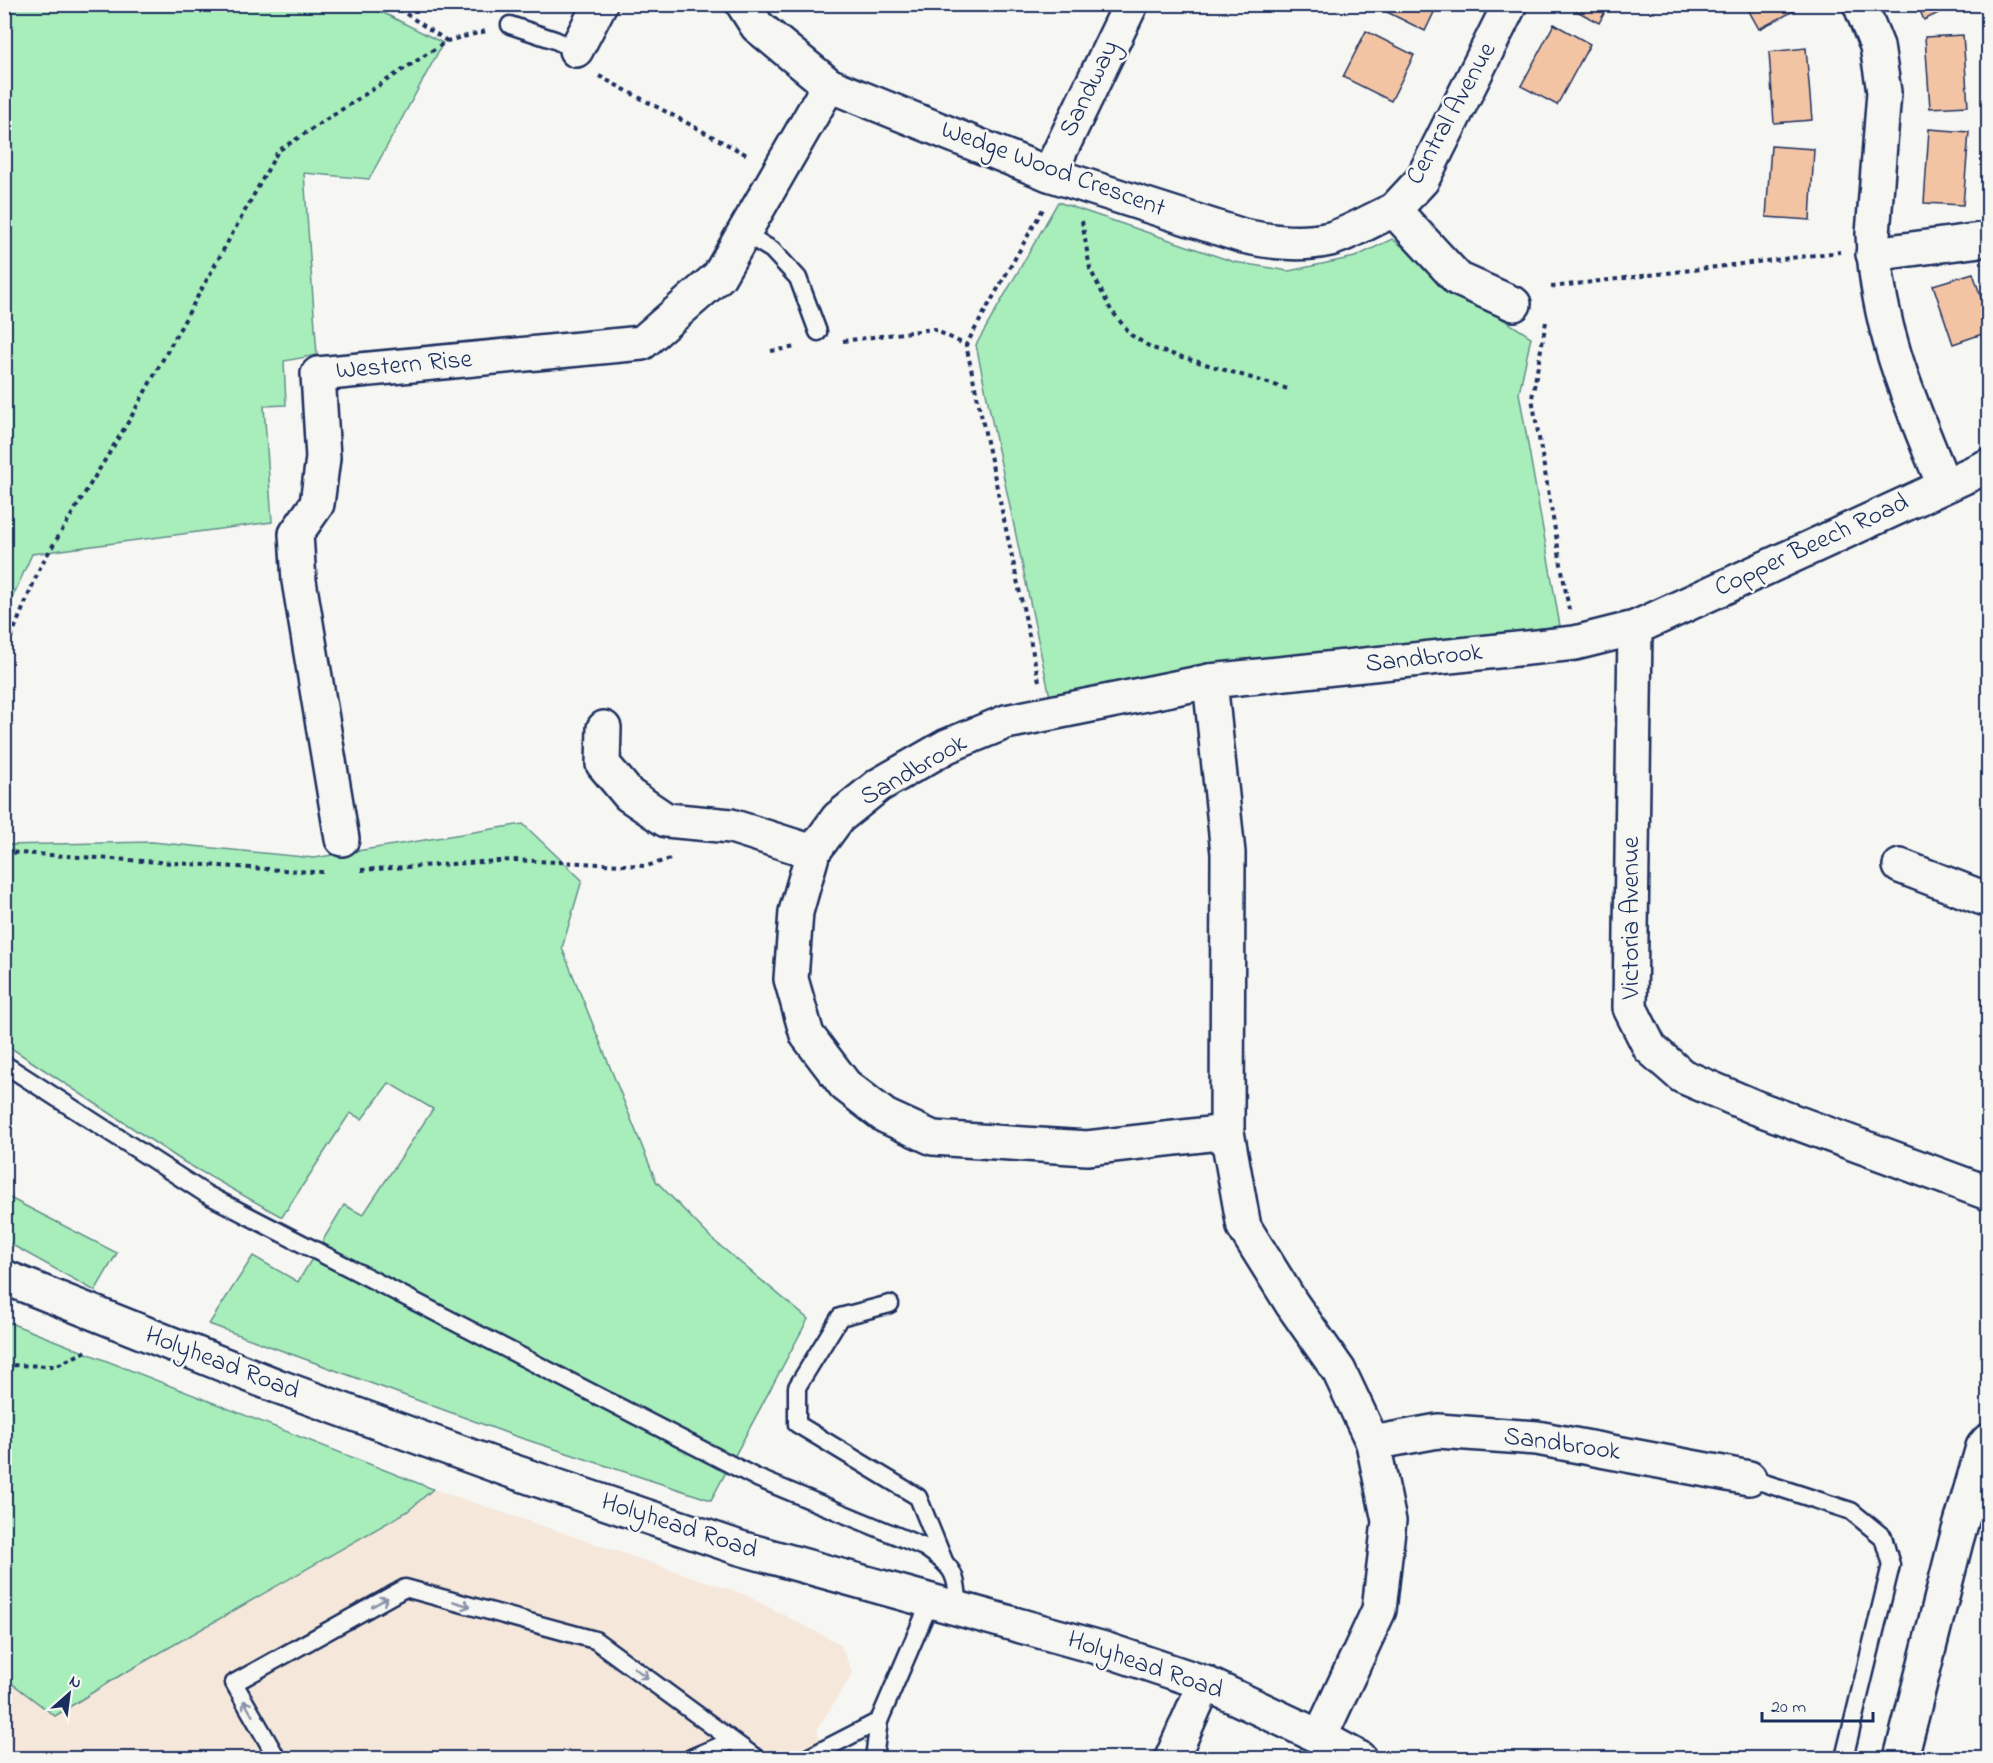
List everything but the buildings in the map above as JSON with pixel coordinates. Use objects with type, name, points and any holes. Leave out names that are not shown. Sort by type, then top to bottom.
[{"type":"street","points":[[576,50],[600,4]]},
{"type":"street","name":"Wedge Wood Crescent","points":[[742,4],[757,26],[829,85],[1055,176],[1243,236],[1270,242],[1303,243],[1332,239],[1394,210]]},
{"type":"street","name":"Sandway","points":[[1055,176],[1131,4]]},
{"type":"street","name":"Central Avenue","points":[[1510,4],[1422,180],[1394,210],[1458,279],[1514,304]]},
{"type":"street","points":[[1860,4],[1877,46],[1884,92],[1873,234],[1885,325],[1904,386],[1944,485]]},
{"type":"street","name":"Western Rise","points":[[342,839],[299,581],[296,534],[317,504],[323,458],[318,374],[642,343],[719,276],[829,85]]},
{"type":"street","points":[[1874,254],[1989,239]]},
{"type":"street","name":"Copper Beech Road","points":[[1635,628],[1989,466]]},
{"type":"street","name":"Sandbrook","points":[[1227,1132],[1087,1148],[933,1138],[885,1116],[845,1085],[807,1035],[791,979],[796,912],[813,852],[838,818],[879,785],[947,746],[1006,722],[1210,681],[1575,643],[1635,628]]},
{"type":"street","name":"Victoria Avenue","points":[[1635,628],[1629,1008],[1650,1048],[1682,1076],[1757,1108],[1989,1192]]},
{"type":"street","points":[[1210,681],[1228,854],[1227,1132],[1244,1227],[1292,1304],[1339,1371],[1373,1443],[1389,1521],[1379,1610],[1320,1737]]},
{"type":"street","points":[[604,728],[603,764],[629,795],[666,820],[731,826],[813,852]]},
{"type":"street","points":[[1900,867],[1989,900]]},
{"type":"street","name":"Holyhead Road","points":[[4,1277],[277,1386],[509,1470],[740,1548],[1104,1648],[1205,1683],[1320,1737],[1359,1758]]},
{"type":"street","name":"Sandbrook","points":[[1373,1443],[1438,1431],[1537,1438],[1749,1478]]},
{"type":"street","points":[[1901,1758],[1956,1541],[1983,1447],[1989,1441]]},
{"type":"street","points":[[1172,1758],[1205,1683]]},
{"type":"lane","points":[[510,25],[555,40],[576,50]]},
{"type":"lane","points":[[744,233],[772,250],[798,278],[818,332]]},
{"type":"lane","points":[[4,1064],[206,1194],[757,1478],[924,1547],[945,1561]]},
{"type":"lane","points":[[874,1758],[879,1721],[958,1584],[945,1561],[918,1497],[797,1424],[797,1387],[840,1317],[890,1304]]},
{"type":"lane","points":[[1749,1478],[1851,1511],[1883,1537],[1892,1565],[1844,1758]]},
{"type":"lane","points":[[277,1758],[234,1683],[405,1588],[596,1640],[756,1758]]},
{"type":"lane","points":[[807,1758],[879,1721]]},
{"type":"lane","points":[[691,1758],[731,1741]]},
{"type":"path","points":[[391,4],[447,41]]},
{"type":"path","points":[[4,654],[41,565],[130,419],[278,151],[447,41],[510,25]]},
{"type":"path","points":[[576,50],[584,68],[750,156]]},
{"type":"path","points":[[1046,713],[966,345],[1055,176]]},
{"type":"path","points":[[1082,219],[1090,268],[1110,310],[1131,335],[1152,348],[1288,388]]},
{"type":"path","points":[[1551,287],[1841,252]]},
{"type":"path","points":[[1514,304],[1546,321],[1532,398],[1575,643]]},
{"type":"path","points":[[840,341],[933,329],[966,345]]},
{"type":"path","points":[[771,351],[806,346]]},
{"type":"path","points":[[4,1365],[54,1366],[133,1329]]},
{"type":"shaded area","points":[[433,1489],[743,1594],[840,1644],[853,1673],[817,1729],[825,1758],[5,1758],[5,1692],[14,1684],[56,1715],[114,1679],[408,1511]]},
{"type":"green space","points":[[5,4],[368,5],[443,43],[369,179],[304,173],[317,355],[284,361],[286,405],[264,406],[272,522],[32,554],[5,614]]},
{"type":"green space","points":[[1058,202],[1234,262],[1289,271],[1355,257],[1392,239],[1487,309],[1531,337],[1519,393],[1560,626],[1289,658],[1050,697],[976,345]]},
{"type":"green space","points":[[523,824],[582,880],[562,948],[656,1181],[712,1239],[808,1319],[711,1500],[515,1436],[209,1324],[253,1256],[298,1282],[344,1205],[363,1215],[433,1109],[389,1083],[362,1119],[350,1113],[282,1217],[184,1162],[5,1044],[4,845],[152,842],[314,858]]},
{"type":"green space","points":[[4,1195],[117,1253],[95,1291],[5,1241]]},
{"type":"green space","points":[[5,1321],[433,1489],[408,1511],[114,1679],[55,1716],[14,1685],[5,1692]]}]
